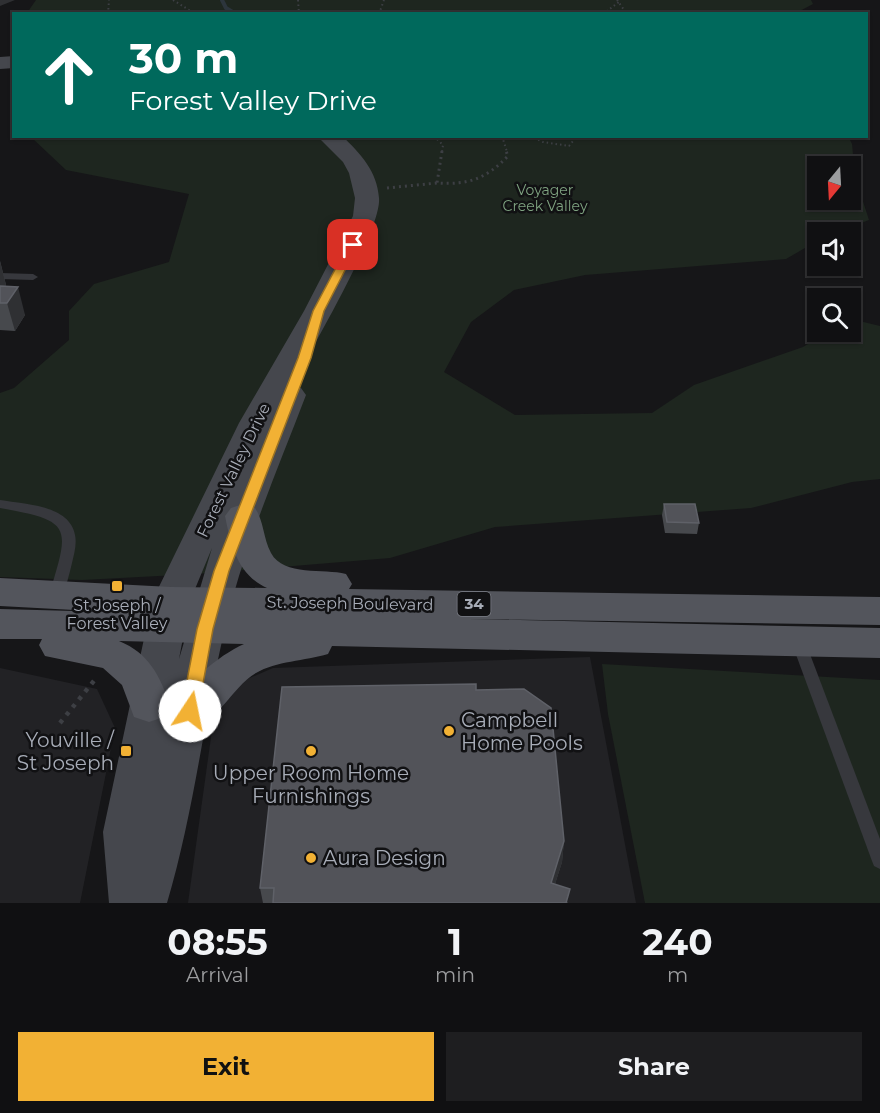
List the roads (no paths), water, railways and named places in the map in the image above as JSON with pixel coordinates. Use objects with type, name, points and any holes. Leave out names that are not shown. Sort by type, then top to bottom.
[{"type":"main road","points":[[243,516],[251,555],[262,570],[303,583],[860,596],[880,601]]},
{"type":"main road","name":"St. Joseph Boulevard","points":[[0,592],[56,595],[189,615],[374,631],[880,643]]},
{"type":"main road","name":"St. Joseph Boulevard","points":[[0,624],[189,615],[880,611]]},
{"type":"main road","points":[[0,641],[98,648],[114,654],[124,660],[169,708],[256,655],[374,631]]},
{"type":"street","name":"Forest Valley Drive","points":[[189,615],[185,567],[255,423],[363,225],[367,206],[361,173],[352,158],[330,138]]},
{"type":"street","name":"Forest Valley Drive","points":[[189,615],[243,516],[304,358],[318,311]]},
{"type":"street","points":[[133,903],[126,832],[169,708],[189,615]]},
{"type":"street","points":[[143,903],[160,853],[169,708]]},
{"type":"lane","points":[[0,276],[33,277]]},
{"type":"lane","points":[[0,504],[48,512],[61,518],[67,525],[69,545],[56,595]]},
{"type":"lane","points":[[797,640],[880,861]]},
{"type":"waterway","points":[[222,0],[226,8],[233,12]]},
{"type":"place","name":"St Joseph / Forest Valley","points":[[117,586]]},
{"type":"place","name":"Campbell Home Pools","points":[[449,731]]},
{"type":"place","name":"Youville / St Joseph","points":[[126,751]]},
{"type":"place","name":"Upper Room Home Furnishings","points":[[311,751]]},
{"type":"place","name":"Aura Design","points":[[311,858]]},
{"type":"park label","name":"Voyager Creek Valley","points":[[545,198]]}]
